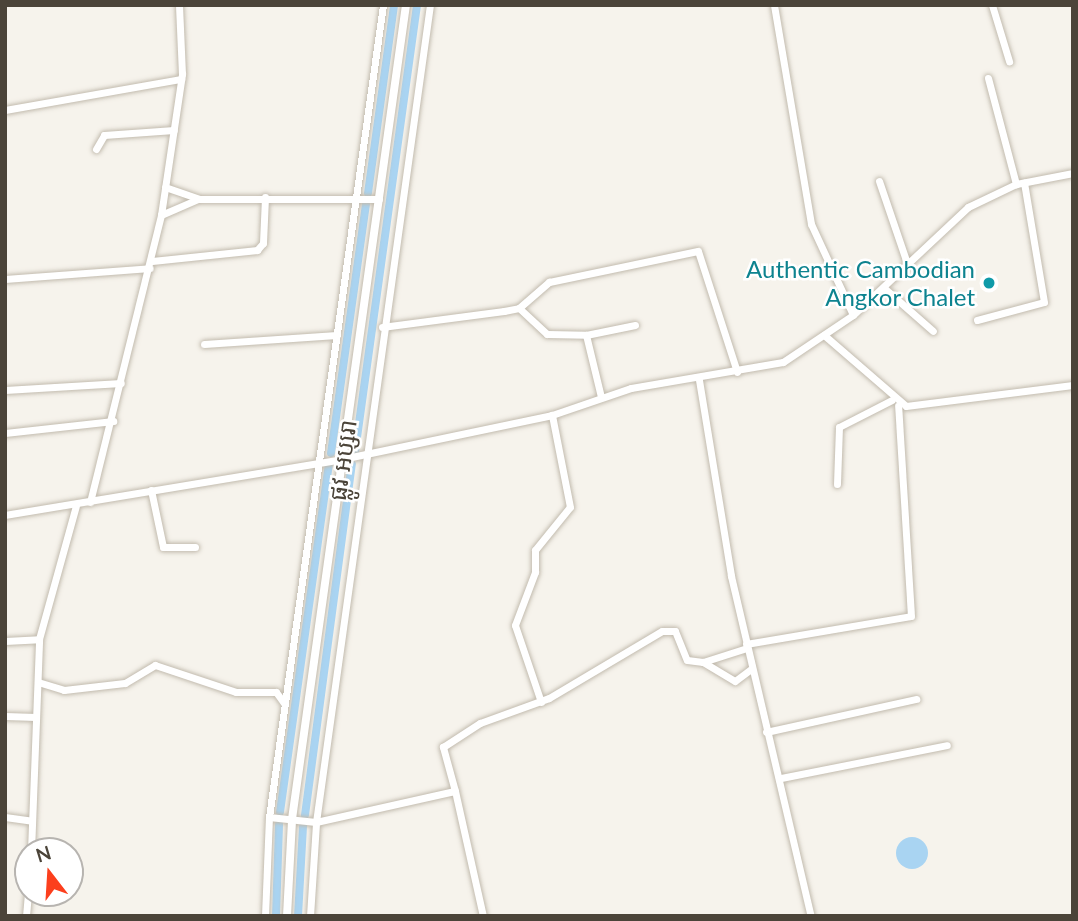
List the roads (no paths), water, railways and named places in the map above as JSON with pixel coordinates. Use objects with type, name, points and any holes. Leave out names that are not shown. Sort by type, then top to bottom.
[{"type":"street","points":[[90,502],[113,421],[161,215],[181,79],[179,5]]},
{"type":"street","points":[[265,916],[269,817],[383,5]]},
{"type":"street","name":"ផ្លូវ អប្សរា","points":[[287,916],[292,819],[406,5]]},
{"type":"street","points":[[310,916],[316,822],[382,327],[430,5]]},
{"type":"street","points":[[774,5],[811,223],[853,315]]},
{"type":"street","points":[[992,5],[1009,61]]},
{"type":"street","points":[[977,320],[1044,302],[1020,184],[988,78]]},
{"type":"street","points":[[5,110],[181,79]]},
{"type":"street","points":[[96,149],[104,135],[174,130]]},
{"type":"street","points":[[5,514],[76,506],[151,490],[342,458],[551,415],[601,397],[699,380],[798,356],[884,288],[968,207],[1020,184],[1073,173]]},
{"type":"street","points":[[879,181],[908,266]]},
{"type":"street","points":[[165,187],[199,198],[379,199]]},
{"type":"street","points":[[5,279],[257,250],[263,243],[265,197]]},
{"type":"street","points":[[161,215],[199,198]]},
{"type":"street","points":[[382,327],[519,308],[549,282],[698,251],[737,372]]},
{"type":"street","points":[[884,288],[933,331]]},
{"type":"street","points":[[519,308],[547,334],[586,335],[635,325]]},
{"type":"street","points":[[204,344],[337,334]]},
{"type":"street","points":[[586,335],[601,397]]},
{"type":"street","points":[[703,662],[746,646],[911,616],[895,402],[824,335]]},
{"type":"street","points":[[699,380],[746,646],[766,732],[781,778],[811,916]]},
{"type":"street","points":[[5,390],[121,383]]},
{"type":"street","points":[[837,484],[839,427],[895,402],[1073,385]]},
{"type":"street","points":[[541,702],[515,625],[535,572],[536,550],[570,507],[551,415]]},
{"type":"street","points":[[5,433],[113,421]]},
{"type":"street","points":[[151,490],[163,547],[195,547]]},
{"type":"street","points":[[31,837],[39,639],[76,506]]},
{"type":"street","points":[[483,916],[443,747],[480,723],[541,702],[667,630],[677,634],[687,660],[703,662],[735,681],[751,669]]},
{"type":"street","points":[[5,641],[39,639]]},
{"type":"street","points":[[38,682],[64,690],[125,683],[155,665],[236,692],[274,692],[285,704]]},
{"type":"street","points":[[766,732],[916,699]]},
{"type":"street","points":[[5,716],[36,717]]},
{"type":"street","points":[[781,778],[947,745]]},
{"type":"street","points":[[269,817],[316,822],[455,791]]},
{"type":"street","points":[[5,817],[32,821]]},
{"type":"water","points":[[912,837],[923,842],[928,853],[923,864],[912,869],[901,864],[896,853],[901,842]]},
{"type":"waterway","points":[[368,193],[394,5]]},
{"type":"waterway","points":[[355,452],[417,5]]},
{"type":"waterway","points":[[331,453],[366,204]]},
{"type":"waterway","points":[[305,815],[352,464]]},
{"type":"waterway","points":[[280,812],[329,465]]},
{"type":"waterway","points":[[276,916],[279,824]]},
{"type":"waterway","points":[[298,916],[303,826]]},
{"type":"place","name":"Authentic Cambodian Angkor Chalet","points":[[989,283]]}]
